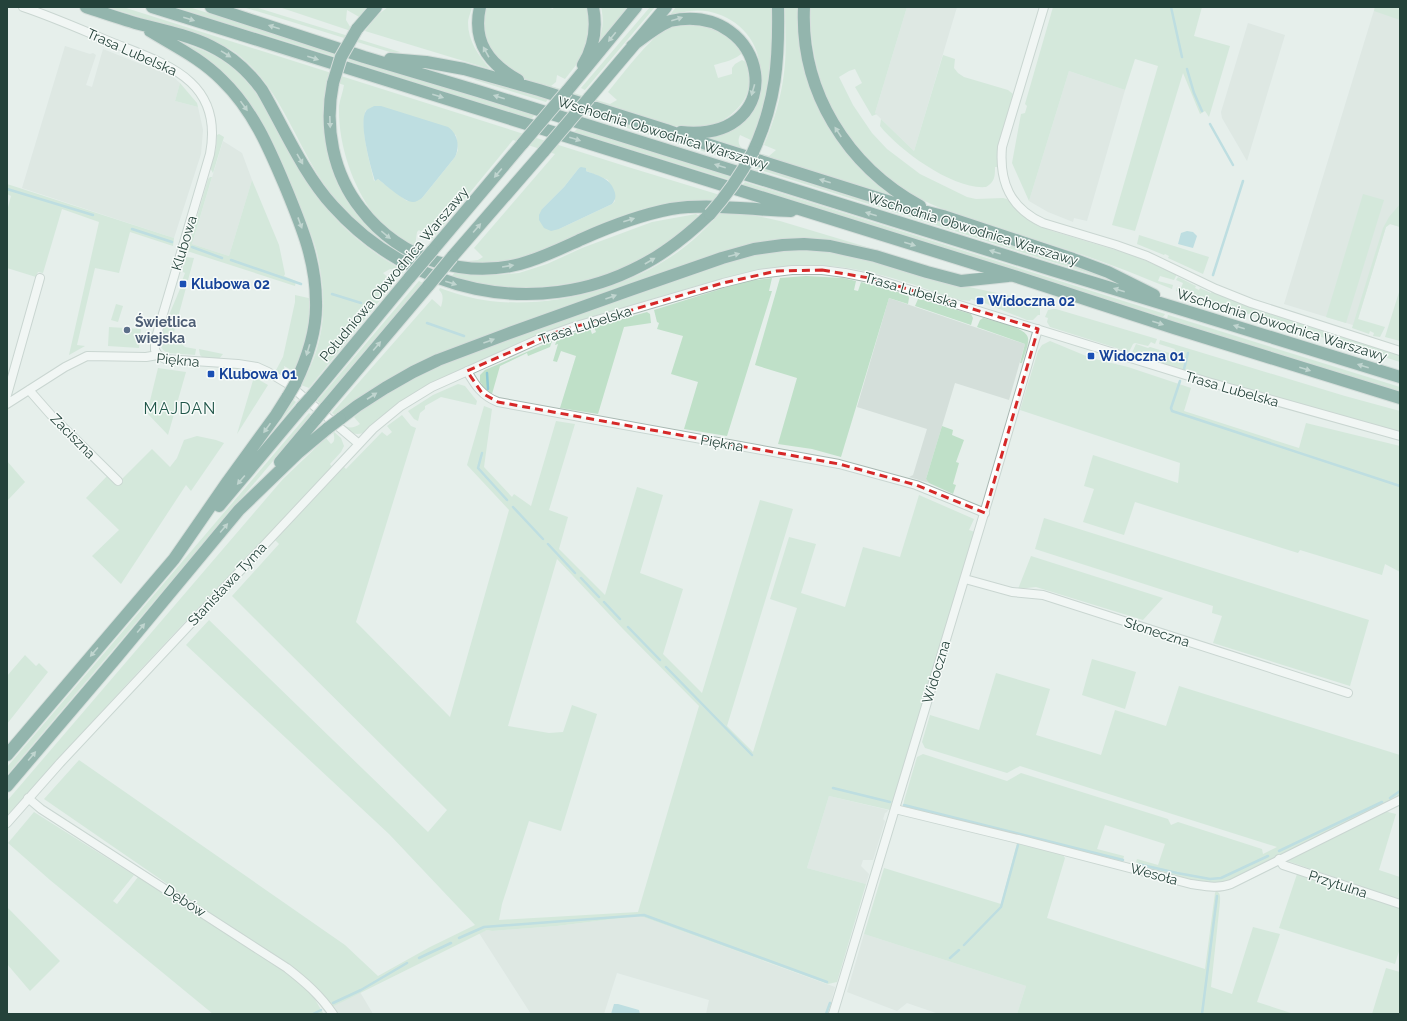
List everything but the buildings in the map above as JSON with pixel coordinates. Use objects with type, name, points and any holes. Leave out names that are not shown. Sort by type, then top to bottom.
[{"type":"highway","points":[[86,7],[194,39],[227,54],[254,78],[313,181],[346,220],[371,242],[420,271],[449,282],[485,291],[511,294],[560,292],[613,278],[640,267],[662,254],[681,240],[710,214],[736,181],[752,152],[767,117],[775,80],[779,38],[778,7]]},
{"type":"highway","points":[[152,7],[1400,398]]},
{"type":"highway","points":[[211,7],[364,57],[426,62],[464,69],[539,90],[666,130],[701,143],[900,205],[943,216],[1108,272],[1184,310]]},
{"type":"highway","points":[[376,7],[357,29],[341,57],[333,84],[330,108],[332,142],[340,172],[356,203],[368,219],[385,234],[412,252],[450,266],[491,268],[519,264],[539,258],[624,221],[671,209],[708,206],[806,211]]},
{"type":"highway","points":[[480,7],[478,28],[481,42],[493,63],[504,72],[539,90]]},
{"type":"highway","points":[[567,91],[586,61],[592,44],[595,31],[593,7]]},
{"type":"highway","name":"Południowa Obwodnica Warszawy","points":[[174,559],[636,7]]},
{"type":"highway","points":[[7,786],[452,257],[666,7]]},
{"type":"highway","points":[[804,7],[805,39],[809,63],[817,91],[827,114],[838,133],[853,153],[884,183],[903,197],[943,216]]},
{"type":"highway","points":[[632,46],[654,30],[669,22],[693,15],[721,19],[733,27],[744,38],[752,53],[755,62],[755,88],[742,112],[735,119],[724,126],[711,131],[690,132],[666,130]]},
{"type":"highway","points":[[7,755],[174,559],[288,396],[295,384],[310,346],[315,324],[316,281],[312,258],[306,239],[276,165],[257,126],[243,104],[223,81],[205,64],[137,23]]},
{"type":"highway","name":"Wschodnia Obwodnica Warszawy","points":[[364,57],[537,109],[1400,377]]},
{"type":"highway","points":[[239,510],[298,453],[328,428],[357,406],[413,372],[438,360],[722,258],[754,249],[804,244],[854,250],[961,281],[1014,276]]},
{"type":"street","name":"Trasa Lubelska","points":[[23,7],[165,64],[181,73],[194,85],[204,100],[211,119],[212,129]]},
{"type":"street","points":[[1044,7],[1002,147],[1003,179],[1006,188],[1020,207],[1032,218],[1043,223],[1148,256],[1251,304],[1400,351]]},
{"type":"street","name":"Klubowa","points":[[158,355],[155,350],[155,342],[208,164],[212,146],[212,129]]},
{"type":"street","name":"Trasa Lubelska","points":[[467,371],[539,339],[573,327],[729,281],[759,274],[822,270],[870,277],[1229,389],[1400,436]]},
{"type":"street","points":[[7,395],[40,278]]},
{"type":"street","name":"Widoczna","points":[[833,1014],[985,513],[1038,329]]},
{"type":"street","name":"Piękna","points":[[7,404],[65,366],[87,356],[146,357],[158,355],[164,359],[238,364],[257,367],[288,384],[359,444]]},
{"type":"street","name":"Piękna","points":[[467,371],[478,389],[487,397],[498,402],[839,464],[916,485],[985,513]]},
{"type":"street","name":"Stanisława Tyma","points":[[7,823],[65,757],[373,429],[401,406],[432,387],[467,371]]},
{"type":"street","name":"Zaciszna","points":[[29,390],[38,402],[118,481]]},
{"type":"street","name":"Słoneczna","points":[[965,579],[1012,592],[1043,595],[1348,693]]},
{"type":"street","name":"Dębów","points":[[28,798],[41,809],[287,968],[316,992],[333,1014]]},
{"type":"street","name":"Wesoła","points":[[895,809],[1203,886],[1224,886],[1400,800]]},
{"type":"street","name":"Przytulna","points":[[1279,859],[1283,865],[1400,904]]},
{"type":"highlighted area","points":[[822,270],[875,279],[1038,329],[985,513],[916,485],[839,464],[498,402],[482,393],[467,371],[554,333],[723,283],[777,271]]},
{"type":"shaded area","points":[[907,7],[957,7],[914,151],[875,113]]},
{"type":"shaded area","points":[[1375,7],[1400,7],[1400,227],[1390,224],[1386,227],[1356,326],[1284,304]]},
{"type":"shaded area","points":[[1248,23],[1285,35],[1247,161],[1222,118],[1221,112]]},
{"type":"shaded area","points":[[65,46],[96,55],[86,85],[92,87],[103,49],[171,75],[180,83],[175,101],[198,107],[203,130],[201,154],[174,238],[22,188]]},
{"type":"shaded area","points":[[1069,71],[1125,90],[1087,221],[1074,218],[1073,222],[1048,212],[1029,201]]},
{"type":"shaded area","points":[[223,141],[242,153],[252,180],[229,256],[192,244]]},
{"type":"shaded area","points":[[889,298],[1025,344],[1009,400],[955,383],[926,479],[929,483],[909,477],[913,475],[927,429],[857,407]]},
{"type":"shaded area","points":[[829,796],[888,810],[883,819],[885,821],[873,860],[863,860],[861,866],[869,874],[866,884],[807,868]]},
{"type":"shaded area","points":[[637,916],[835,987],[828,1014],[706,1014],[709,1000],[617,973],[604,1014],[531,1014],[479,933],[487,930],[492,931],[557,926]]},
{"type":"shaded area","points":[[864,934],[1026,986],[1017,1014],[939,1014],[907,1003],[897,1011],[847,992]]},
{"type":"shaded area","points":[[360,992],[373,1014],[338,1014],[332,1007]]},
{"type":"green space","points":[[107,7],[123,7],[720,195],[714,202],[671,204],[640,211],[531,255],[493,262],[470,263],[468,261],[478,260],[483,257],[474,248],[555,154],[513,140],[431,240],[419,230],[417,232],[415,246],[388,229],[374,215],[359,191],[348,164],[341,135],[339,106],[344,85],[328,80],[323,122],[329,159],[366,223],[389,247],[352,217],[336,200],[312,165],[274,96],[251,66],[236,53],[229,48],[205,37]],"holes":[[[366,110],[456,135],[458,150],[455,157],[422,198],[407,201],[378,179],[374,181],[364,135],[364,117]],[[579,168],[608,180],[615,201],[612,204],[559,229],[542,209],[564,187]]]},
{"type":"green space","points":[[175,7],[189,7],[338,54],[336,57]]},
{"type":"green space","points":[[243,7],[255,7],[400,52],[393,53]]},
{"type":"green space","points":[[279,7],[370,7],[361,18],[347,10],[346,20],[352,30],[351,31]]},
{"type":"green space","points":[[388,7],[472,7],[468,21],[468,30],[478,53],[490,69],[365,31],[375,17]]},
{"type":"green space","points":[[487,7],[547,7],[553,9],[554,7],[588,7],[591,33],[580,60],[565,79],[557,75],[556,82],[551,86],[610,104],[617,100],[608,92],[640,53],[659,34],[678,23],[715,22],[743,52],[733,59],[714,65],[718,78],[732,74],[732,68],[735,64],[742,60],[748,63],[750,77],[749,89],[742,103],[725,119],[711,126],[696,128],[668,125],[542,86],[525,79],[510,70],[498,60],[489,47],[484,31],[484,19]]},
{"type":"green space","points":[[601,7],[628,7],[598,43],[602,25]]},
{"type":"green space","points":[[650,7],[655,7],[585,90],[581,88]]},
{"type":"green space","points":[[676,7],[773,7],[770,88],[753,141],[740,135],[739,144],[744,150],[694,138],[727,129],[757,85],[760,77],[760,71],[758,56],[754,46],[749,36],[733,21],[712,12],[690,11],[677,14],[665,21]]},
{"type":"green space","points":[[785,7],[798,7],[799,36],[803,63],[811,90],[822,116],[836,140],[853,162],[873,182],[896,199],[759,157],[762,154],[769,156],[776,150],[764,145],[777,109],[783,82],[786,40]]},
{"type":"green space","points":[[810,7],[907,7],[875,113],[877,114],[872,116],[855,87],[862,83],[855,69],[839,77],[853,105],[872,133],[887,149],[920,174],[967,197],[976,199],[1007,199],[1027,219],[1037,225],[1052,231],[1132,255],[1177,274],[1174,280],[1160,276],[1158,281],[1173,285],[1172,289],[1092,258],[946,210],[917,197],[892,181],[870,162],[852,141],[836,117],[825,92],[817,65],[812,37]]},
{"type":"green space","points":[[1053,7],[1202,7],[1194,36],[1230,46],[1209,117],[1205,111],[1200,114],[1183,73],[1135,231],[1112,225],[1158,66],[1135,59],[1125,90],[1069,71],[1029,201],[1012,163],[1021,114],[1025,113],[1027,106],[1025,104]]},
{"type":"green space","points":[[1375,7],[1400,7],[1400,20],[1374,11]]},
{"type":"green space","points":[[178,41],[214,55],[240,74],[264,104],[302,173],[321,202],[353,236],[378,255],[404,271],[402,273],[398,270],[390,269],[383,273],[394,283],[309,388],[301,385],[314,358],[323,320],[323,289],[317,253],[312,238],[279,155],[259,118],[235,85],[220,70],[205,58]]},
{"type":"green space","points":[[943,55],[955,59],[954,68],[964,77],[1008,90],[1013,94],[998,149],[997,167],[995,167],[994,178],[986,187],[973,186],[959,182],[928,167],[900,146],[880,126],[881,119],[914,151]]},
{"type":"green space","points":[[349,58],[535,115],[531,119],[348,61]]},
{"type":"green space","points":[[476,76],[548,99],[546,102],[475,80],[473,77]]},
{"type":"green space","points":[[180,83],[197,103],[198,107],[175,101]]},
{"type":"green space","points":[[591,112],[744,160],[742,163],[588,116]]},
{"type":"green space","points":[[578,128],[733,177],[730,180],[574,132]]},
{"type":"green space","points":[[219,134],[224,137],[213,173],[210,168],[216,149],[217,135]]},
{"type":"green space","points":[[756,164],[1074,265],[1113,281],[754,168]]},
{"type":"green space","points":[[212,177],[192,244],[229,256],[252,180],[279,245],[285,274],[284,276],[296,281],[295,286],[187,251],[208,179]]},
{"type":"green space","points":[[745,182],[1165,314],[1163,317],[742,185]]},
{"type":"green space","points":[[7,184],[174,238],[173,246],[130,232],[119,273],[95,268],[77,345],[85,346],[69,355],[99,222],[62,209],[43,273],[38,272],[36,277],[7,268],[7,211],[11,196],[7,194]]},
{"type":"green space","points":[[1363,194],[1384,200],[1346,323],[1326,317]]},
{"type":"green space","points":[[1400,204],[1400,227],[1390,224],[1386,227],[1358,319],[1385,327],[1380,337],[1373,336],[1374,333],[1370,331],[1369,334],[1352,328],[1383,228],[1389,217]]},
{"type":"green space","points":[[721,212],[748,214],[780,221],[960,275],[781,242],[465,345],[337,417],[332,413],[432,299],[441,307],[443,297],[439,290],[440,288],[477,299],[516,303],[571,297],[598,290],[649,270],[672,256],[693,240]]},
{"type":"green space","points":[[696,214],[701,217],[657,251],[618,270],[574,283],[527,288],[505,287],[484,285],[451,277],[456,271],[473,274],[496,275],[519,273],[547,264],[582,248],[652,222]]},
{"type":"green space","points":[[1139,235],[1209,257],[1203,274],[1168,258],[1169,256],[1165,254],[1164,255],[1137,244]]},
{"type":"green space","points":[[769,250],[829,250],[955,284],[1034,302],[1040,309],[1040,315],[1033,320],[1027,320],[982,302],[982,300],[978,299],[977,301],[971,299],[970,301],[955,299],[902,281],[851,269],[809,265],[767,269],[706,283],[564,326],[534,337],[426,386],[392,408],[363,433],[356,434],[351,432],[341,424],[346,427],[351,427],[360,424],[354,417],[359,413],[357,411],[432,368],[708,267]]},
{"type":"green space","points":[[186,257],[194,258],[173,336],[185,347],[196,349],[195,355],[168,353],[161,347],[162,335],[165,326],[181,286],[183,287],[184,282],[182,281],[185,273],[183,272],[183,259]]},
{"type":"green space","points":[[806,276],[843,278],[856,281],[854,290],[858,291],[861,282],[908,295],[909,298],[908,304],[889,298],[841,457],[812,449],[778,444],[797,378],[755,365],[780,278]]},
{"type":"green space","points":[[1178,277],[1196,286],[1195,288],[1199,290],[1200,288],[1211,293],[1212,291],[1278,316],[1400,355],[1400,362],[1176,291],[1177,287],[1181,288],[1183,283],[1176,280]]},
{"type":"green space","points":[[772,278],[769,291],[772,291],[727,436],[684,429],[698,382],[671,374],[683,336],[657,329],[659,323],[657,322],[654,310],[746,281]]},
{"type":"green space","points":[[419,281],[423,283],[321,404],[317,401]]},
{"type":"green space","points":[[1400,289],[1400,341],[1385,337]]},
{"type":"green space","points":[[295,295],[313,299],[312,319],[297,373],[284,366],[285,373],[290,382],[275,372],[283,357],[295,302]]},
{"type":"green space","points":[[918,299],[971,314],[973,318],[971,325],[915,306]]},
{"type":"green space","points":[[116,304],[123,306],[118,322],[111,320]]},
{"type":"green space","points":[[1053,309],[1157,339],[1155,344],[1151,342],[1148,346],[1135,343],[1129,352],[1050,327],[1047,322],[1048,318],[1045,317],[1048,310]]},
{"type":"green space","points":[[647,312],[650,314],[651,323],[624,327],[598,414],[560,408],[576,356],[561,351],[557,362],[553,361],[558,344],[555,345],[557,339],[590,328],[592,334],[596,332],[594,327]]},
{"type":"green space","points":[[1168,315],[1400,387],[1400,392],[1167,319]]},
{"type":"green space","points":[[983,318],[1016,328],[1026,334],[1028,344],[1022,363],[1020,363],[1025,344],[977,327],[980,320]]},
{"type":"green space","points":[[109,327],[141,329],[139,348],[108,346]]},
{"type":"green space","points":[[1160,340],[1345,396],[1400,411],[1400,433],[1131,355],[1136,344],[1173,354],[1175,349],[1159,344]]},
{"type":"green space","points":[[552,341],[550,347],[528,356],[527,353],[500,366],[492,394],[488,393],[481,385],[480,375],[485,370]]},
{"type":"green space","points":[[1050,341],[1091,358],[1128,367],[1191,388],[1184,411],[1299,448],[1306,423],[1400,446],[1400,572],[1385,564],[1382,575],[1300,550],[1298,553],[1135,502],[1124,535],[1083,522],[1094,489],[1084,486],[1093,455],[1178,483],[1180,463],[1020,410],[1038,351],[1042,345]]},
{"type":"green space","points":[[199,349],[223,354],[219,359],[203,358],[200,355]]},
{"type":"green space","points":[[158,368],[186,372],[168,435],[147,413]]},
{"type":"green space","points":[[254,377],[268,385],[237,434]]},
{"type":"green space","points":[[458,384],[465,386],[477,401],[476,405],[441,397],[425,406],[425,409],[420,413],[418,421],[414,419],[408,411],[433,395]]},
{"type":"green space","points":[[292,399],[296,402],[260,446]]},
{"type":"green space","points":[[484,406],[492,409],[484,467],[512,497],[514,494],[531,506],[556,421],[575,424],[549,510],[568,517],[559,549],[605,595],[637,487],[663,495],[640,573],[683,589],[663,654],[702,693],[760,500],[793,509],[727,726],[753,752],[797,608],[770,599],[789,537],[816,544],[801,593],[845,607],[863,547],[900,557],[919,495],[974,519],[969,530],[975,532],[890,810],[829,796],[807,868],[866,884],[837,982],[828,984],[637,916],[557,926],[492,931],[487,930],[332,1007],[298,974],[44,799],[79,760],[345,945],[378,976],[430,947],[475,925],[389,834],[186,645],[209,620],[428,832],[447,810],[232,596],[279,544],[275,540],[344,467],[346,469],[382,432],[387,436],[392,432],[387,426],[402,415],[411,426],[416,428],[356,622],[450,717],[509,510],[467,465]],"holes":[[[557,559],[699,706],[638,912],[499,920],[502,904],[529,821],[561,831],[597,714],[572,705],[563,732],[549,733],[508,726]]]},
{"type":"green space","points":[[309,413],[312,415],[7,775],[7,767]]},
{"type":"green space","points":[[942,426],[953,430],[952,435],[964,440],[956,462],[959,463],[953,484],[956,485],[953,494],[929,483],[926,479]]},
{"type":"green space","points":[[333,431],[341,438],[344,446],[341,452],[330,464],[332,467],[86,728],[7,818],[7,801],[283,479],[326,438],[331,444],[333,443]]},
{"type":"green space","points":[[197,436],[224,443],[191,491],[186,485],[121,584],[92,556],[119,530],[86,498],[109,474],[121,480],[152,449],[170,467],[177,458],[184,440]]},
{"type":"green space","points":[[7,461],[25,482],[7,501]]},
{"type":"green space","points":[[1044,518],[1369,620],[1350,686],[1213,643],[1222,616],[1212,613],[1213,606],[1035,549]]},
{"type":"green space","points":[[1031,556],[1163,598],[1143,620],[1036,587],[1018,589]]},
{"type":"green space","points":[[25,655],[36,666],[39,663],[48,672],[7,724],[7,676]]},
{"type":"green space","points":[[1092,659],[1136,672],[1125,709],[1082,695]]},
{"type":"green space","points":[[996,673],[1050,689],[1036,735],[1101,755],[1115,710],[1166,726],[1179,686],[1400,755],[1400,796],[1230,881],[1222,883],[1199,881],[1135,866],[1137,859],[1158,865],[1165,844],[1105,825],[1097,849],[1124,856],[1122,864],[903,807],[917,757],[923,754],[1007,781],[1021,773],[1168,819],[1171,825],[1178,822],[1262,849],[1263,854],[1277,847],[1020,766],[1007,773],[925,748],[922,742],[930,715],[979,730]]},
{"type":"green space","points":[[1384,811],[1396,814],[1379,870],[1400,877],[1400,900],[1285,860]]},
{"type":"green space","points":[[34,812],[134,875],[113,901],[117,904],[138,877],[251,948],[286,973],[310,991],[323,1013],[213,1014],[50,880],[8,843]]},
{"type":"green space","points":[[1017,843],[1063,855],[1065,858],[1047,918],[1205,969],[1215,893],[1216,891],[1218,892],[1220,895],[1220,902],[1211,987],[1232,994],[1253,927],[1280,934],[1257,1002],[1294,1014],[1017,1014],[1026,986],[864,934],[884,868],[1001,904]]},
{"type":"green space","points":[[1297,874],[1400,908],[1400,948],[1395,964],[1279,928]]},
{"type":"green space","points":[[7,907],[60,961],[30,991],[7,964]]},
{"type":"green space","points":[[1386,968],[1400,972],[1400,1014],[1372,1014]]},
{"type":"water","points":[[374,106],[381,106],[448,127],[456,137],[458,145],[455,157],[422,198],[416,201],[413,202],[405,199],[378,179],[375,181],[366,145],[363,125],[366,111]]},
{"type":"water","points":[[581,167],[586,168],[586,171],[604,178],[611,184],[615,193],[614,201],[612,204],[559,229],[551,231],[544,228],[539,220],[539,215],[542,209]]},
{"type":"water","points":[[1187,231],[1193,232],[1197,236],[1193,248],[1178,244],[1181,233]]},
{"type":"water","points":[[614,1004],[639,1010],[640,1014],[611,1014]]},
{"type":"waterway","points":[[1171,7],[1182,57]]},
{"type":"waterway","points":[[1187,69],[1194,93],[1202,111]]},
{"type":"waterway","points":[[1210,124],[1233,165]]},
{"type":"waterway","points":[[1213,275],[1243,181]]},
{"type":"waterway","points":[[7,189],[93,215]]},
{"type":"waterway","points":[[132,229],[172,242]]},
{"type":"waterway","points":[[192,247],[222,258]]},
{"type":"waterway","points":[[231,260],[301,284]]},
{"type":"waterway","points":[[332,294],[361,303]]},
{"type":"waterway","points":[[427,323],[464,336]]},
{"type":"waterway","points":[[1184,369],[1188,353]]},
{"type":"waterway","points":[[487,373],[488,389]]},
{"type":"waterway","points":[[1180,381],[1171,408],[1172,411],[1400,486]]},
{"type":"waterway","points":[[482,453],[478,468],[507,500]]},
{"type":"waterway","points":[[513,507],[543,539]]},
{"type":"waterway","points":[[548,544],[575,573]]},
{"type":"waterway","points":[[581,578],[599,597]]},
{"type":"waterway","points":[[604,602],[620,619]]},
{"type":"waterway","points":[[628,627],[660,660]]},
{"type":"waterway","points":[[666,667],[752,755]]},
{"type":"waterway","points":[[833,788],[890,802]]},
{"type":"waterway","points":[[1390,798],[1400,791]]},
{"type":"waterway","points":[[1279,851],[1382,802]]},
{"type":"waterway","points":[[904,805],[1123,860]]},
{"type":"waterway","points":[[964,945],[1001,907],[1018,845]]},
{"type":"waterway","points":[[1138,864],[1210,879],[1221,878],[1268,856]]},
{"type":"waterway","points":[[1202,1014],[1217,896]]},
{"type":"waterway","points":[[459,938],[484,927],[644,915],[827,982]]},
{"type":"waterway","points":[[419,958],[451,943]]},
{"type":"waterway","points":[[950,958],[959,950]]},
{"type":"waterway","points":[[333,1003],[361,990],[407,963]]},
{"type":"waterway","points":[[826,1014],[830,1003]]},
{"type":"waterway","points":[[313,1014],[321,1010]]},
{"type":"place","name":"Klubowa 02","points":[[183,284]]},
{"type":"place","name":"Widoczna 02","points":[[980,301]]},
{"type":"place","name":"Świetlica wiejska","points":[[127,330]]},
{"type":"place","name":"Widoczna 01","points":[[1091,356]]},
{"type":"place","name":"Klubowa 01","points":[[211,374]]},
{"type":"district","name":"MAJDAN","points":[[180,408]]}]
